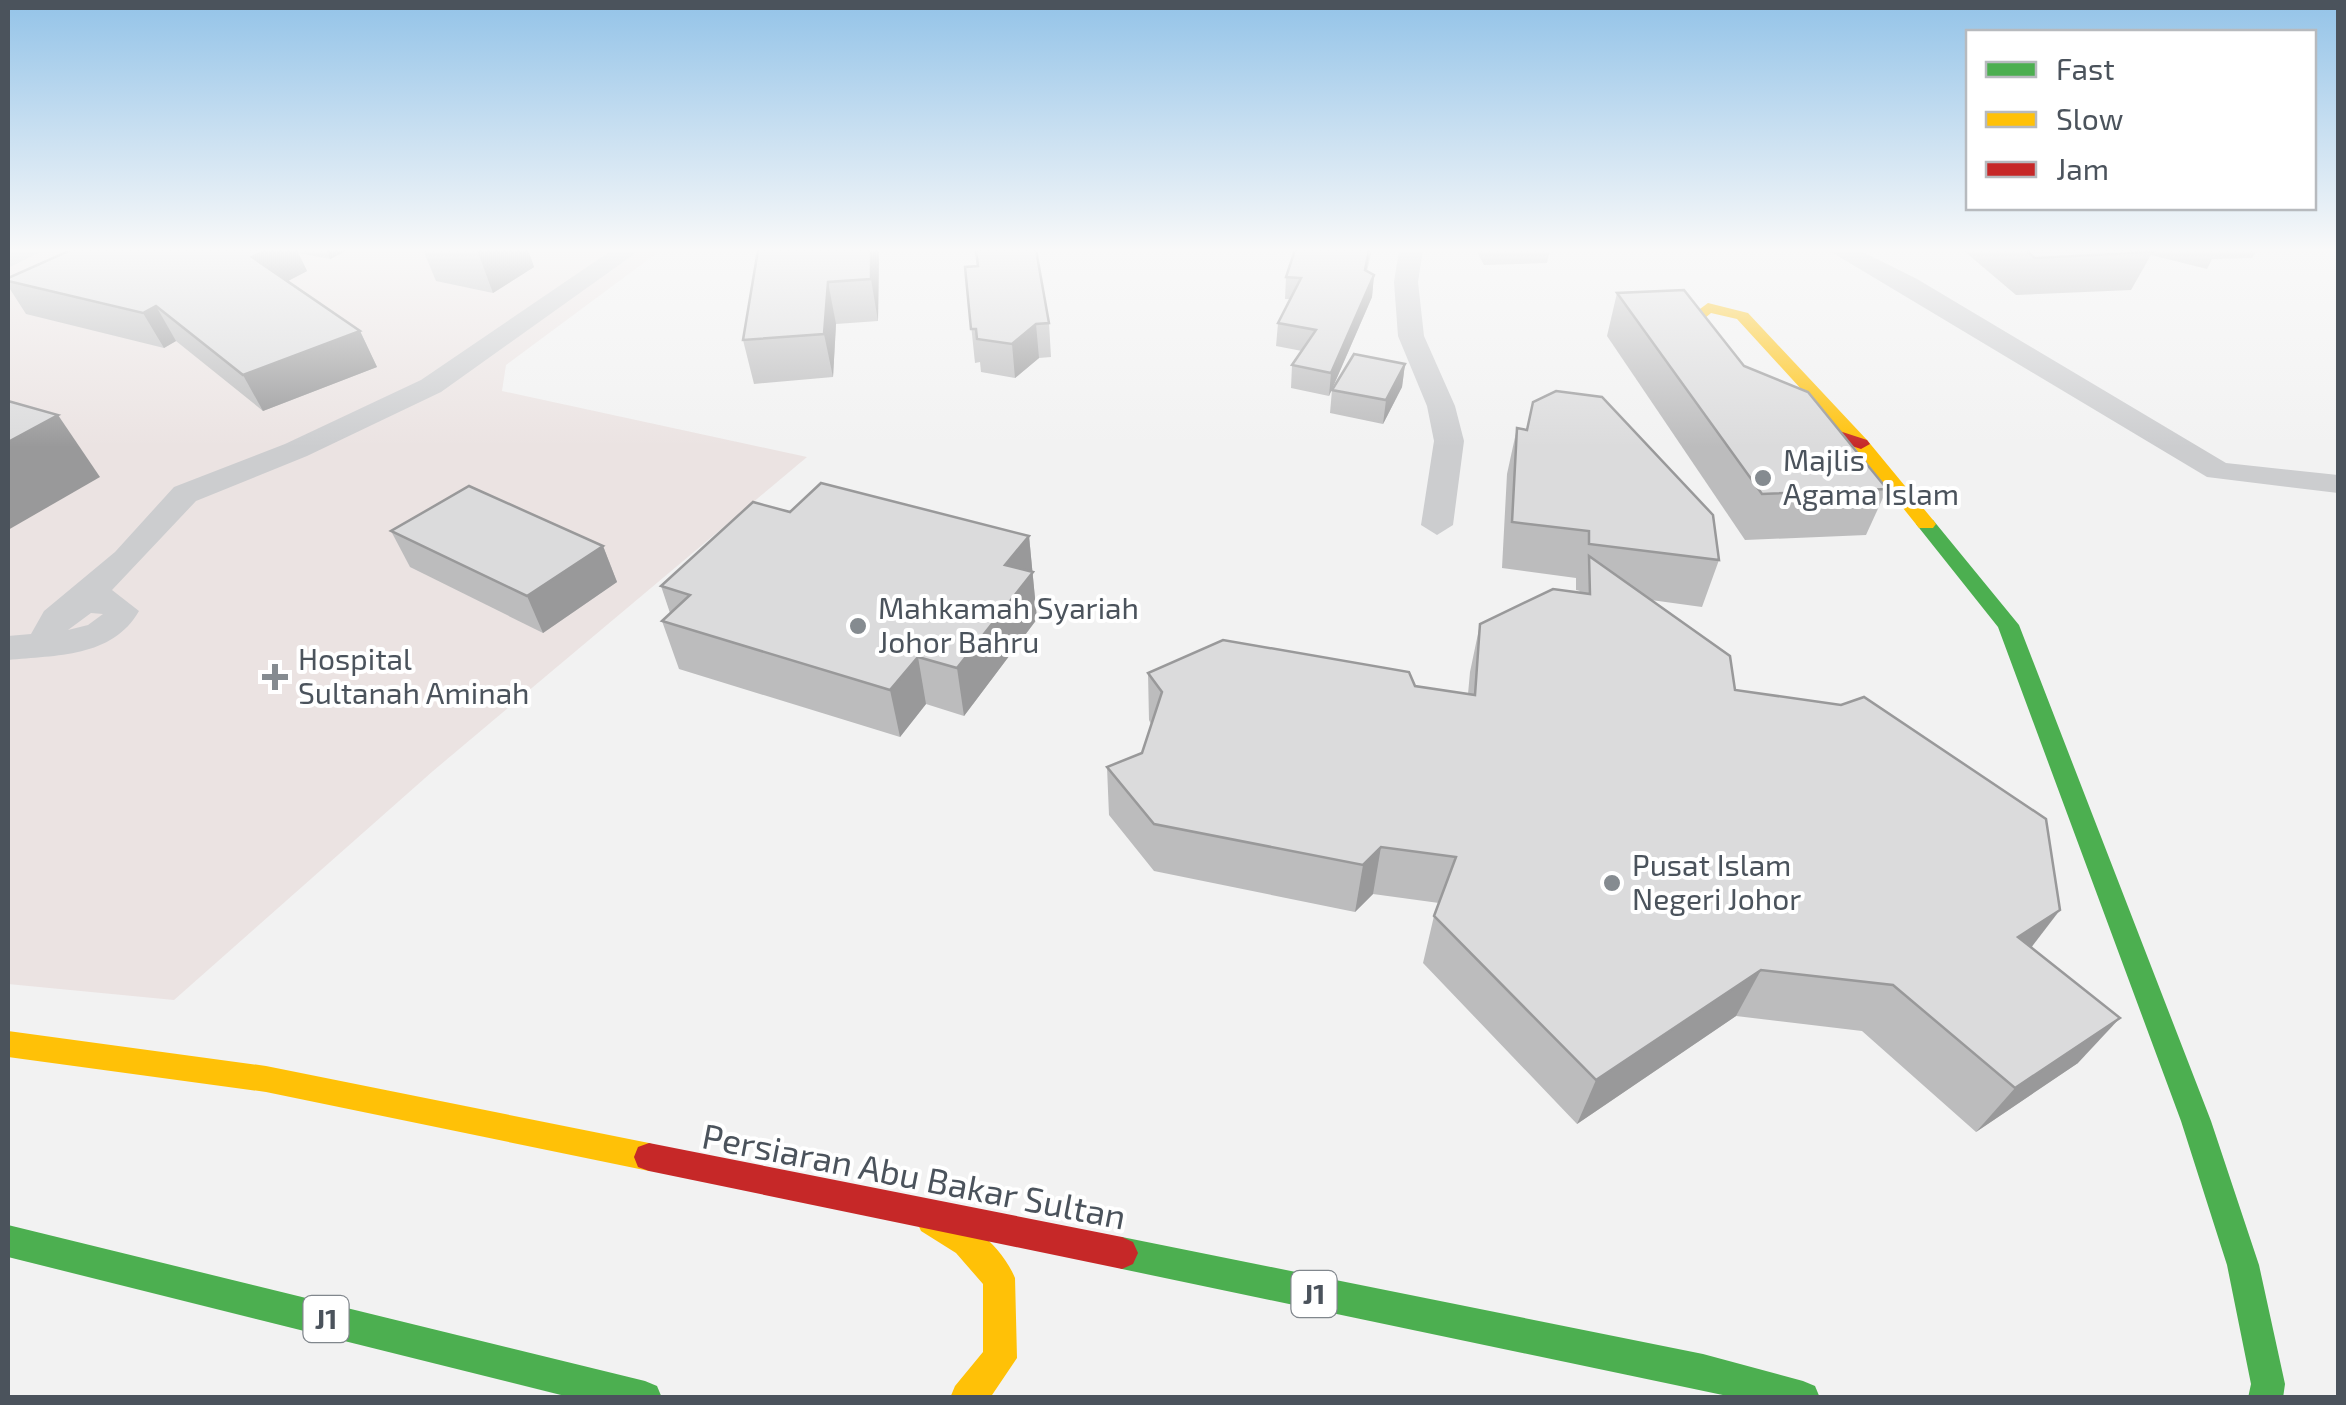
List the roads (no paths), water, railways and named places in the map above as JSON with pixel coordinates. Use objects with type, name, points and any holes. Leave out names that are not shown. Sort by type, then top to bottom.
[{"type":"main road","points":[[1696,316],[1690,327],[1738,387]]},
{"type":"main road","points":[[1740,316],[1861,444],[2008,625],[2196,1120],[2243,1266],[2270,1393]]},
{"type":"main road","points":[[1757,408],[1861,444]]},
{"type":"main road","name":"Persiaran Abu Bakar Sultan","points":[[8,1044],[266,1080],[1703,1371],[1803,1398]]},
{"type":"main road","points":[[926,1216],[967,1242],[999,1278],[1000,1358],[967,1398]]},
{"type":"main road","name":"J1","points":[[8,1241],[645,1398]]},
{"type":"street","points":[[8,640],[62,624],[185,494],[296,450],[431,386],[533,316]]},
{"type":"street","points":[[1409,316],[1411,336],[1441,406],[1449,441],[1437,526]]},
{"type":"street","points":[[1960,316],[2218,471],[2338,484]]},
{"type":"street","points":[[8,648],[62,624],[96,601],[116,602],[127,559]]},
{"type":"place","name":"Majlis Agama Islam","points":[[1763,478]]},
{"type":"place","name":"Mahkamah Syariah Johor Bahru","points":[[858,626]]},
{"type":"place","name":"Hospital Sultanah Aminah","points":[[275,677]]},
{"type":"place","name":"Pusat Islam Negeri Johor","points":[[1612,883]]}]
